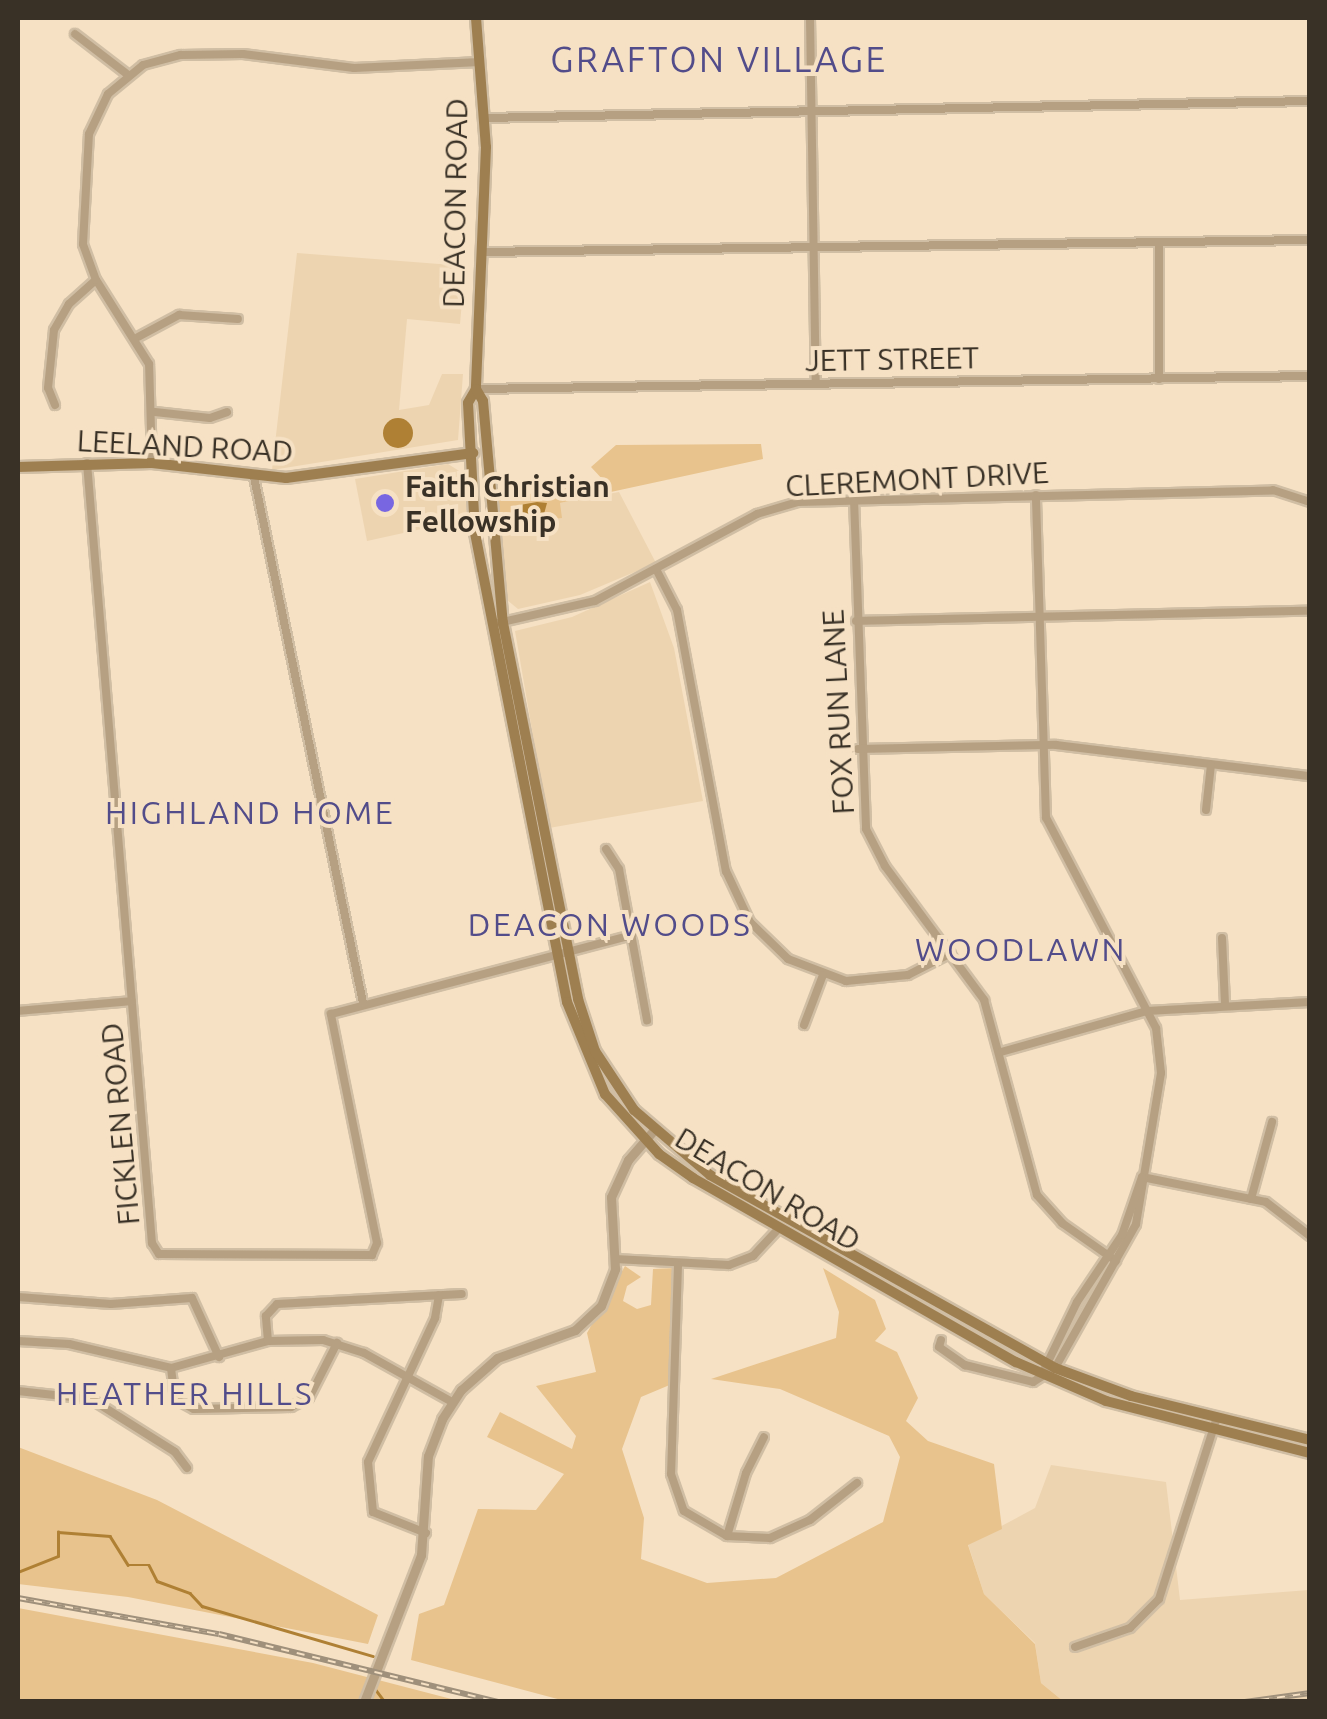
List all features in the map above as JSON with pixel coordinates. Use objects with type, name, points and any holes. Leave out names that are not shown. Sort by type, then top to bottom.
[{"type":"main road","name":"DEACON ROAD","points":[[476,18],[484,118],[476,389],[468,402],[468,453],[497,624],[562,951],[596,1051],[649,1135],[693,1178],[780,1228],[1043,1376],[1215,1430],[1310,1453]]},
{"type":"main road","name":"DEACON ROAD","points":[[476,389],[483,401],[497,624]]},
{"type":"main road","points":[[468,453],[485,453]]},
{"type":"main road","name":"LEELAND ROAD","points":[[18,467],[152,463],[254,478],[314,476],[468,453]]},
{"type":"main road","name":"DEACON ROAD","points":[[649,1135],[710,1175],[1050,1366],[1218,1417],[1310,1440]]},
{"type":"street","points":[[810,18],[816,383]]},
{"type":"street","points":[[75,34],[127,74]]},
{"type":"street","points":[[152,463],[153,378],[138,337],[96,280],[81,220],[89,134],[101,104],[127,74],[154,60],[198,54],[354,68],[480,62]]},
{"type":"street","points":[[484,118],[1310,100]]},
{"type":"street","points":[[481,252],[1310,240]]},
{"type":"street","points":[[1159,242],[1159,378]]},
{"type":"street","points":[[55,404],[48,388],[54,330],[62,312],[96,280]]},
{"type":"street","points":[[138,337],[179,315],[238,319]]},
{"type":"street","name":"JETT STREET","points":[[476,389],[1310,376]]},
{"type":"street","points":[[154,412],[210,418],[227,412]]},
{"type":"street","name":"FICKLEN ROAD","points":[[87,464],[152,1243],[168,1257],[363,1258],[375,1251],[331,1014],[632,935]]},
{"type":"street","points":[[254,478],[363,1003]]},
{"type":"street","name":"CLEREMONT DRIVE","points":[[497,624],[594,601],[769,508],[854,499],[1273,490],[1310,502]]},
{"type":"street","points":[[941,1340],[939,1347],[965,1366],[1032,1382],[1043,1376],[1136,1224],[1162,1064],[1147,1010],[1050,832],[1041,744],[1036,495]]},
{"type":"street","name":"FOX RUN LANE","points":[[854,499],[860,799],[871,842],[984,1000],[1037,1195],[1062,1224],[1112,1258]]},
{"type":"street","points":[[656,568],[677,610],[735,898],[773,947],[822,975],[889,980],[951,953]]},
{"type":"street","points":[[856,621],[1310,612]]},
{"type":"street","points":[[858,749],[1041,744],[1310,776]]},
{"type":"street","points":[[1206,810],[1212,764]]},
{"type":"street","points":[[606,849],[619,869],[647,1020]]},
{"type":"street","points":[[1222,938],[1225,1005]]},
{"type":"street","points":[[804,1025],[822,975]]},
{"type":"street","points":[[18,1011],[132,1002]]},
{"type":"street","points":[[1001,1052],[1147,1010],[1310,1002]]},
{"type":"street","points":[[1251,1198],[1272,1122]]},
{"type":"street","points":[[366,1698],[426,1533],[428,1456],[452,1402],[497,1358],[585,1324],[606,1296],[615,1259],[611,1197],[649,1135]]},
{"type":"street","points":[[1142,1177],[1251,1198],[1282,1209],[1310,1236]]},
{"type":"street","points":[[615,1259],[678,1265],[744,1260],[780,1228]]},
{"type":"street","points":[[678,1265],[672,1484],[691,1518],[727,1536],[784,1534],[858,1482]]},
{"type":"street","points":[[268,1341],[266,1316],[277,1304],[462,1294]]},
{"type":"street","points":[[426,1533],[376,1516],[369,1502],[372,1444],[406,1377],[438,1295]]},
{"type":"street","points":[[18,1296],[111,1304],[192,1298],[219,1357]]},
{"type":"street","points":[[18,1341],[70,1344],[171,1368],[268,1341],[337,1342],[452,1402]]},
{"type":"street","points":[[171,1368],[175,1399],[194,1409],[291,1407],[309,1398],[337,1342]]},
{"type":"street","points":[[18,1391],[92,1400],[150,1434],[188,1468]]},
{"type":"street","points":[[1075,1647],[1130,1628],[1160,1599],[1218,1417]]},
{"type":"street","points":[[727,1536],[746,1472],[764,1438]]},
{"type":"shaded area","points":[[297,253],[465,266],[460,324],[407,319],[399,410],[429,405],[442,374],[463,374],[458,440],[272,470]]},
{"type":"shaded area","points":[[398,418],[412,427],[413,433],[404,447],[398,448],[384,439],[383,433],[392,419]]},
{"type":"shaded area","points":[[761,444],[763,459],[560,503],[562,518],[499,526],[496,499],[605,482],[591,467],[616,445]]},
{"type":"shaded area","points":[[448,464],[464,474],[467,519],[367,541],[355,479]]},
{"type":"shaded area","points":[[619,492],[656,563],[580,595],[518,609],[507,600],[499,526],[561,518],[559,503]]},
{"type":"shaded area","points":[[547,503],[544,514],[515,515],[514,506]]},
{"type":"shaded area","points":[[650,582],[674,648],[703,801],[549,828],[515,631],[572,617]]},
{"type":"shaded area","points":[[772,1218],[833,1249],[1012,1350],[951,1321]]},
{"type":"shaded area","points":[[625,1266],[641,1277],[627,1286],[623,1301],[637,1309],[651,1305],[653,1269],[676,1268],[672,1384],[641,1397],[622,1449],[644,1518],[641,1559],[707,1583],[776,1578],[883,1522],[900,1457],[889,1436],[780,1389],[711,1379],[836,1338],[839,1312],[823,1268],[875,1300],[886,1329],[875,1341],[897,1352],[918,1398],[906,1421],[928,1441],[994,1464],[1002,1529],[968,1545],[984,1594],[1035,1644],[1041,1683],[1063,1701],[565,1701],[411,1660],[419,1614],[444,1605],[478,1509],[536,1510],[564,1474],[487,1437],[500,1412],[572,1449],[576,1436],[536,1386],[596,1372],[587,1333]]},
{"type":"shaded area","points":[[18,1447],[157,1500],[378,1615],[368,1644],[128,1597],[18,1584]]},
{"type":"shaded area","points":[[1051,1465],[1166,1482],[1180,1600],[1309,1590],[1309,1701],[1063,1701],[1041,1683],[1035,1643],[984,1594],[968,1544],[1035,1508]]},
{"type":"shaded area","points":[[18,1608],[313,1663],[459,1701],[18,1701]]},
{"type":"waterway","points":[[18,1572],[58,1556],[58,1532],[110,1536],[128,1565],[149,1565],[157,1581],[190,1593],[202,1606],[373,1656]]},
{"type":"waterway","points":[[376,1690],[385,1702]]},
{"type":"railway","points":[[18,1598],[219,1634],[499,1702]]},
{"type":"railway","points":[[1245,1702],[1310,1693]]},
{"type":"place","name":"Faith Christian Fellowship","points":[[385,503]]},
{"type":"district","name":"GRAFTON VILLAGE","points":[[719,59]]},
{"type":"district","name":"HIGHLAND HOME","points":[[250,812]]},
{"type":"district","name":"DEACON WOODS","points":[[610,924]]},
{"type":"district","name":"WOODLAWN","points":[[1021,949]]},
{"type":"district","name":"HEATHER HILLS","points":[[185,1393]]}]
